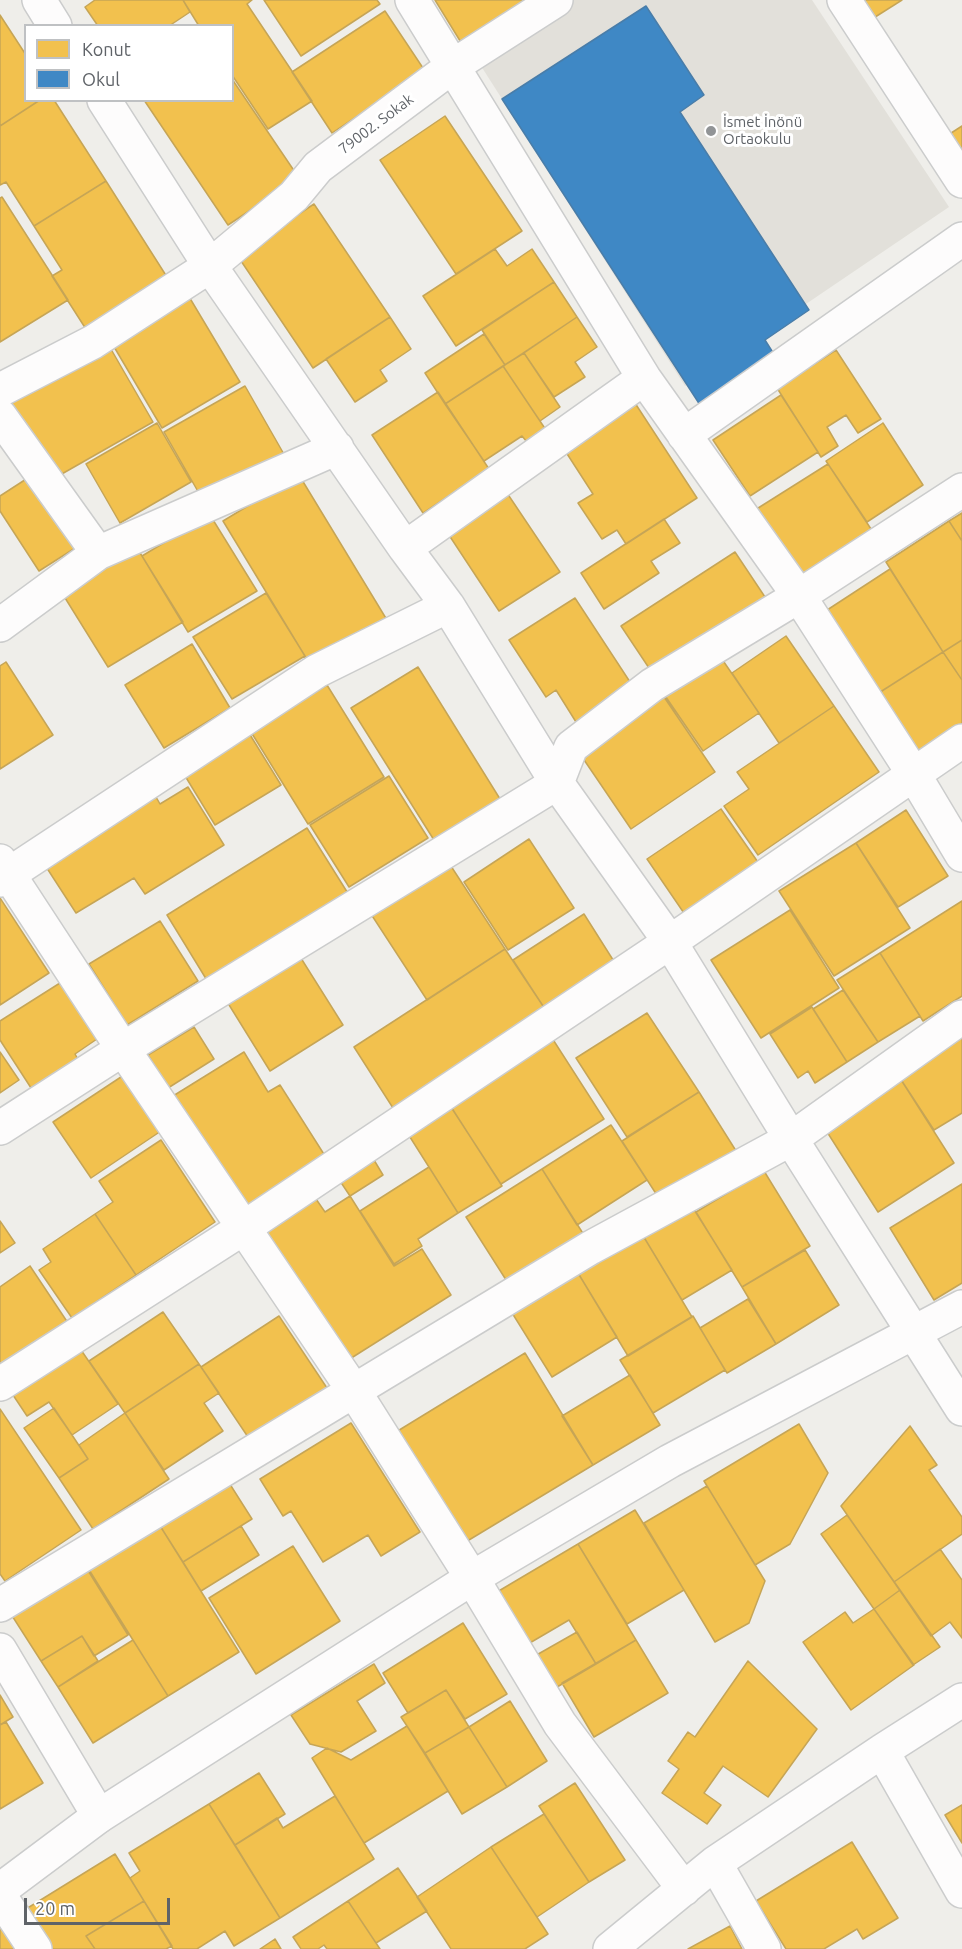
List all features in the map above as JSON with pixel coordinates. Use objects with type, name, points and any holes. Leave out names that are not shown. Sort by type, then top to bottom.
[{"type":"street","points":[[39,0],[54,24]]},
{"type":"street","points":[[412,0],[644,378],[799,596],[913,773],[962,855]]},
{"type":"street","name":"79002. Sokak","points":[[0,390],[93,342],[210,266],[294,196],[318,167],[453,66],[556,0]]},
{"type":"street","points":[[844,0],[962,181]]},
{"type":"street","points":[[105,102],[210,266],[405,548],[448,606],[556,783],[670,942],[791,1139],[962,1409]]},
{"type":"street","points":[[684,435],[962,239]]},
{"type":"street","points":[[405,548],[644,378]]},
{"type":"street","points":[[0,416],[98,553]]},
{"type":"street","points":[[0,625],[98,553],[337,448]]},
{"type":"street","points":[[0,1128],[123,1049],[556,783],[571,747],[652,685],[799,596],[962,490]]},
{"type":"street","points":[[448,606],[317,671],[3,872],[354,1391],[472,1578],[560,1724],[684,1889]]},
{"type":"street","points":[[0,1384],[244,1227],[670,942],[962,741]]},
{"type":"street","points":[[0,1605],[590,1248],[791,1139],[962,1017]]},
{"type":"street","points":[[0,1890],[99,1816],[472,1578],[670,1461],[962,1307]]},
{"type":"street","points":[[0,1650],[99,1816]]},
{"type":"street","points":[[610,1949],[715,1863],[962,1700]]},
{"type":"street","points":[[882,1751],[962,1891]]},
{"type":"street","points":[[715,1863],[764,1949]]},
{"type":"street","points":[[0,1896],[35,1949]]},
{"type":"shaded area","name":"İsmet İnönü Ortaokulu","points":[[560,0],[812,0],[949,207],[685,386],[474,55]]},
{"type":"building: Konut","points":[[95,0],[183,0],[190,12],[172,24],[97,24],[85,7]]},
{"type":"building: Konut","points":[[183,0],[252,0],[247,4],[312,101],[268,129],[234,78],[234,24],[198,24]]},
{"type":"building: Konut","points":[[264,0],[377,0],[380,4],[301,56]]},
{"type":"building: Konut","points":[[435,0],[533,0],[462,44]]},
{"type":"building: Konut","points":[[860,0],[902,0],[872,19]]},
{"type":"building: Konut","points":[[385,11],[425,71],[332,133],[292,72]]},
{"type":"building: Konut","points":[[0,15],[24,52],[24,102],[37,102],[0,126]]},
{"type":"building: Konut","points":[[234,82],[299,178],[228,225],[145,102],[234,102]]},
{"type":"building: Konut","points":[[37,102],[55,102],[106,181],[34,226],[6,182],[0,185],[0,126]]},
{"type":"building: Konut","points":[[445,116],[522,231],[456,274],[380,160]]},
{"type":"building: Konut","points":[[962,126],[962,164],[945,137]]},
{"type":"building: Konut","points":[[106,181],[167,277],[91,337],[52,276],[62,270],[34,226]]},
{"type":"building: Konut","points":[[2,197],[68,300],[0,342],[0,198]]},
{"type":"building: Konut","points":[[314,204],[390,317],[313,368],[237,255]]},
{"type":"building: Konut","points":[[495,249],[507,266],[532,249],[554,282],[456,346],[423,296]]},
{"type":"building: Konut","points":[[554,282],[577,317],[505,365],[482,330]]},
{"type":"building: Konut","points":[[188,295],[240,382],[162,428],[110,340]]},
{"type":"building: Konut","points":[[390,317],[411,349],[380,370],[387,381],[355,402],[326,359]]},
{"type":"building: Konut","points":[[577,317],[597,347],[575,362],[585,377],[554,397],[524,353]]},
{"type":"building: Konut","points":[[484,334],[505,365],[445,404],[425,373]]},
{"type":"building: Konut","points":[[108,344],[153,422],[53,479],[8,400]]},
{"type":"building: Konut","points":[[836,350],[881,419],[858,433],[846,415],[827,427],[838,446],[821,457],[777,388]]},
{"type":"building: Konut","points":[[524,353],[560,407],[540,421],[503,366]]},
{"type":"building: Konut","points":[[503,366],[546,430],[527,442],[522,436],[484,461],[445,404]]},
{"type":"building: Konut","points":[[245,386],[285,456],[204,502],[164,432]]},
{"type":"building: Konut","points":[[438,392],[489,469],[423,513],[372,435]]},
{"type":"building: Konut","points":[[781,395],[818,452],[750,496],[713,440]]},
{"type":"building: Konut","points":[[633,400],[697,498],[626,544],[617,530],[602,539],[578,503],[593,494],[562,446]]},
{"type":"building: Konut","points":[[157,423],[191,482],[120,523],[86,464]]},
{"type":"building: Konut","points":[[883,423],[923,485],[867,522],[826,461]]},
{"type":"building: Konut","points":[[828,464],[873,532],[801,579],[755,510]]},
{"type":"building: Konut","points":[[34,474],[80,545],[39,571],[0,511],[0,496]]},
{"type":"building: Konut","points":[[299,475],[387,620],[311,666],[223,521]]},
{"type":"building: Konut","points":[[505,490],[560,572],[499,611],[445,529]]},
{"type":"building: Konut","points":[[962,513],[962,541],[949,521]]},
{"type":"building: Konut","points":[[210,515],[257,591],[188,632],[142,556]]},
{"type":"building: Konut","points":[[664,519],[680,543],[651,561],[659,573],[604,609],[581,573]]},
{"type":"building: Konut","points":[[949,521],[962,541],[962,640],[943,652],[886,562]]},
{"type":"building: Konut","points":[[137,548],[183,622],[108,667],[62,593]]},
{"type":"building: Konut","points":[[735,552],[771,606],[657,680],[621,626]]},
{"type":"building: Konut","points":[[890,569],[943,652],[874,696],[821,614]]},
{"type":"building: Konut","points":[[266,593],[305,656],[232,699],[193,637]]},
{"type":"building: Konut","points":[[575,598],[632,685],[576,722],[556,690],[546,697],[509,640]]},
{"type":"building: Konut","points":[[786,636],[834,706],[779,743],[732,673]]},
{"type":"building: Konut","points":[[962,640],[962,680],[943,652]]},
{"type":"building: Konut","points":[[192,644],[230,708],[164,748],[125,685]]},
{"type":"building: Konut","points":[[715,649],[759,713],[703,751],[659,687]]},
{"type":"building: Konut","points":[[943,652],[962,680],[962,728],[915,758],[874,696]]},
{"type":"building: Konut","points":[[6,662],[53,735],[0,769],[0,666]]},
{"type":"building: Konut","points":[[418,667],[505,807],[439,848],[351,708]]},
{"type":"building: Konut","points":[[327,685],[384,777],[308,824],[251,732]]},
{"type":"building: Konut","points":[[662,694],[715,772],[631,829],[578,751]]},
{"type":"building: Konut","points":[[834,706],[879,772],[758,855],[724,806],[749,789],[737,772]]},
{"type":"building: Konut","points":[[244,725],[281,785],[215,825],[179,766]]},
{"type":"building: Konut","points":[[389,776],[428,838],[349,887],[310,825]]},
{"type":"building: Konut","points":[[188,787],[224,845],[145,894],[134,878],[76,913],[41,859],[152,790],[160,804]]},
{"type":"building: Konut","points":[[721,809],[762,868],[688,919],[647,859]]},
{"type":"building: Konut","points":[[906,810],[948,876],[898,907],[856,843]]},
{"type":"building: Konut","points":[[307,828],[349,895],[208,982],[167,915]]},
{"type":"building: Konut","points":[[529,839],[574,908],[508,950],[464,882]]},
{"type":"building: Konut","points":[[856,843],[910,928],[834,976],[779,891]]},
{"type":"building: Konut","points":[[447,860],[505,949],[427,1000],[369,911]]},
{"type":"building: Konut","points":[[0,898],[49,973],[0,1005]]},
{"type":"building: Konut","points":[[962,901],[962,996],[923,1021],[880,953]]},
{"type":"building: Konut","points":[[790,910],[839,988],[761,1038],[711,960]]},
{"type":"building: Konut","points":[[584,914],[615,963],[545,1009],[513,960]]},
{"type":"building: Konut","points":[[160,921],[198,981],[127,1025],[89,964]]},
{"type":"building: Konut","points":[[505,949],[545,1009],[393,1108],[354,1047]]},
{"type":"building: Konut","points":[[880,953],[920,1016],[878,1042],[837,980]]},
{"type":"building: Konut","points":[[299,955],[343,1025],[270,1071],[226,1000]]},
{"type":"building: Konut","points":[[60,983],[97,1039],[75,1054],[79,1061],[33,1091],[0,1040],[0,1021]]},
{"type":"building: Konut","points":[[843,990],[878,1042],[847,1062],[813,1009]]},
{"type":"building: Konut","points":[[812,1007],[847,1062],[815,1083],[808,1071],[798,1078],[770,1034]]},
{"type":"building: Konut","points":[[647,1013],[699,1092],[627,1137],[576,1058]]},
{"type":"building: Konut","points":[[194,1027],[214,1059],[168,1088],[148,1055]]},
{"type":"building: Konut","points":[[962,1036],[962,1113],[934,1130],[898,1075]]},
{"type":"building: Konut","points":[[552,1038],[604,1119],[501,1184],[449,1104]]},
{"type":"building: Konut","points":[[0,1052],[19,1080],[0,1093]]},
{"type":"building: Konut","points":[[244,1052],[268,1092],[280,1085],[327,1159],[245,1210],[173,1096]]},
{"type":"building: Konut","points":[[124,1075],[161,1131],[91,1178],[53,1122]]},
{"type":"building: Konut","points":[[898,1075],[954,1163],[878,1212],[822,1124]]},
{"type":"building: Konut","points":[[699,1092],[738,1154],[662,1203],[622,1141]]},
{"type":"building: Konut","points":[[446,1099],[502,1186],[458,1213],[403,1126]]},
{"type":"building: Konut","points":[[611,1125],[647,1180],[577,1225],[542,1169]]},
{"type":"building: Konut","points":[[161,1140],[215,1222],[136,1275],[95,1214],[113,1202],[99,1181]]},
{"type":"building: Konut","points":[[368,1150],[383,1175],[350,1196],[334,1172]]},
{"type":"building: Konut","points":[[429,1167],[458,1213],[418,1239],[422,1246],[394,1264],[360,1211]]},
{"type":"building: Konut","points":[[542,1169],[584,1235],[508,1283],[466,1217]]},
{"type":"building: Konut","points":[[764,1171],[810,1246],[742,1287],[696,1212]]},
{"type":"building: Konut","points":[[962,1184],[962,1283],[934,1300],[890,1228]]},
{"type":"building: Konut","points":[[350,1196],[394,1266],[422,1249],[451,1295],[345,1362],[263,1233],[316,1199],[325,1212]]},
{"type":"building: Konut","points":[[688,1200],[732,1270],[682,1300],[639,1229]]},
{"type":"building: Konut","points":[[95,1214],[136,1275],[72,1318],[39,1270],[51,1262],[43,1249]]},
{"type":"building: Konut","points":[[0,1221],[15,1243],[0,1253]]},
{"type":"building: Konut","points":[[639,1229],[692,1317],[628,1356],[575,1268]]},
{"type":"building: Konut","points":[[805,1250],[839,1305],[776,1344],[742,1287]]},
{"type":"building: Konut","points":[[30,1266],[68,1323],[0,1368],[0,1287]]},
{"type":"building: Konut","points":[[575,1268],[617,1337],[552,1377],[509,1308]]},
{"type":"building: Konut","points":[[748,1299],[776,1344],[727,1373],[700,1328]]},
{"type":"building: Konut","points":[[163,1312],[199,1364],[125,1413],[89,1361]]},
{"type":"building: Konut","points":[[279,1316],[327,1388],[250,1440],[201,1367]]},
{"type":"building: Konut","points":[[693,1316],[725,1370],[653,1413],[620,1360]]},
{"type":"building: Konut","points":[[79,1347],[118,1404],[72,1435],[49,1402],[27,1416],[11,1392]]},
{"type":"building: Konut","points":[[525,1353],[593,1465],[464,1543],[396,1432]]},
{"type":"building: Konut","points":[[199,1364],[219,1393],[204,1403],[223,1431],[164,1470],[125,1413]]},
{"type":"building: Konut","points":[[630,1375],[660,1425],[593,1465],[562,1416]]},
{"type":"building: Konut","points":[[54,1408],[88,1459],[59,1478],[24,1428]]},
{"type":"building: Konut","points":[[0,1409],[81,1530],[5,1581],[0,1574]]},
{"type":"building: Konut","points":[[125,1413],[169,1479],[93,1529],[59,1478],[88,1459],[79,1445]]},
{"type":"building: Konut","points":[[351,1423],[420,1532],[381,1556],[368,1535],[323,1562],[291,1511],[283,1516],[260,1479]]},
{"type":"building: Konut","points":[[799,1424],[828,1473],[790,1544],[755,1565],[704,1481]]},
{"type":"building: Konut","points":[[910,1426],[937,1465],[929,1470],[962,1517],[962,1534],[894,1582],[841,1506]]},
{"type":"building: Konut","points":[[226,1478],[252,1519],[183,1562],[157,1521]]},
{"type":"building: Konut","points":[[707,1486],[765,1581],[749,1623],[715,1642],[644,1523]]},
{"type":"building: Konut","points":[[635,1510],[684,1590],[627,1624],[578,1544]]},
{"type":"building: Konut","points":[[847,1515],[900,1590],[874,1609],[821,1534]]},
{"type":"building: Konut","points":[[157,1521],[239,1652],[168,1696],[86,1565]]},
{"type":"building: Konut","points":[[241,1526],[259,1555],[201,1591],[183,1562]]},
{"type":"building: Konut","points":[[578,1544],[636,1640],[596,1664],[569,1620],[528,1644],[497,1592]]},
{"type":"building: Konut","points":[[293,1546],[340,1621],[256,1674],[209,1598]]},
{"type":"building: Konut","points":[[940,1549],[962,1580],[962,1638],[950,1622],[931,1636],[894,1582]]},
{"type":"building: Konut","points":[[84,1564],[128,1635],[94,1656],[82,1636],[41,1661],[9,1611]]},
{"type":"building: Konut","points":[[900,1590],[940,1647],[913,1665],[874,1609]]},
{"type":"building: Konut","points":[[874,1609],[914,1665],[851,1710],[803,1642],[845,1612],[853,1623]]},
{"type":"building: Konut","points":[[463,1623],[507,1694],[465,1719],[446,1690],[408,1713],[383,1673]]},
{"type":"building: Konut","points":[[577,1632],[596,1664],[552,1690],[533,1657]]},
{"type":"building: Konut","points":[[82,1636],[98,1661],[58,1687],[41,1661]]},
{"type":"building: Konut","points":[[133,1640],[168,1696],[93,1743],[58,1687]]},
{"type":"building: Konut","points":[[636,1640],[668,1693],[594,1737],[562,1683]]},
{"type":"building: Konut","points":[[748,1661],[817,1729],[768,1797],[723,1766],[704,1793],[721,1805],[707,1824],[662,1793],[679,1769],[668,1761],[688,1732],[695,1737]]},
{"type":"building: Konut","points":[[374,1664],[385,1683],[357,1701],[376,1731],[341,1752],[310,1744],[291,1715]]},
{"type":"building: Konut","points":[[446,1690],[469,1727],[425,1753],[401,1717]]},
{"type":"building: Konut","points":[[0,1695],[13,1717],[0,1725]]},
{"type":"building: Konut","points":[[510,1701],[547,1761],[507,1787],[469,1727]]},
{"type":"building: Konut","points":[[6,1722],[43,1783],[0,1809],[0,1725]]},
{"type":"building: Konut","points":[[407,1726],[448,1791],[364,1843],[312,1758],[327,1748],[351,1760]]},
{"type":"building: Konut","points":[[469,1727],[507,1787],[462,1814],[425,1753]]},
{"type":"building: Konut","points":[[259,1773],[285,1814],[235,1845],[209,1804]]},
{"type":"building: Konut","points":[[575,1783],[625,1860],[589,1882],[539,1806]]},
{"type":"building: Konut","points":[[335,1796],[374,1859],[280,1918],[235,1845],[277,1818],[283,1828]]},
{"type":"building: Konut","points":[[209,1804],[280,1918],[234,1946],[225,1931],[197,1949],[173,1949],[130,1878],[140,1871],[129,1853]]},
{"type":"building: Konut","points":[[962,1805],[962,1843],[945,1815]]},
{"type":"building: Konut","points":[[544,1814],[589,1882],[537,1917],[491,1847]]},
{"type":"building: Konut","points":[[852,1842],[898,1918],[863,1939],[857,1929],[824,1949],[786,1949],[756,1901]]},
{"type":"building: Konut","points":[[491,1847],[548,1934],[525,1949],[451,1949],[417,1897]]},
{"type":"building: Konut","points":[[115,1854],[144,1901],[86,1936],[95,1949],[51,1949],[26,1909]]},
{"type":"building: Konut","points":[[398,1868],[427,1911],[376,1943],[348,1901]]},
{"type":"building: Konut","points":[[144,1901],[172,1946],[166,1949],[95,1949],[86,1936]]},
{"type":"building: Konut","points":[[348,1901],[380,1949],[327,1949],[324,1945],[318,1949],[301,1949],[293,1937]]},
{"type":"building: Konut","points":[[0,1921],[15,1949],[0,1949]]},
{"type":"building: Konut","points":[[730,1926],[742,1949],[688,1949]]},
{"type":"building: Konut","points":[[275,1939],[281,1949],[260,1949]]},
{"type":"building: Okul","points":[[646,6],[704,95],[680,112],[809,310],[765,340],[777,359],[702,408],[502,99]]},
{"type":"place","name":"İsmet İnönü Ortaokulu","points":[[711,131]]}]
